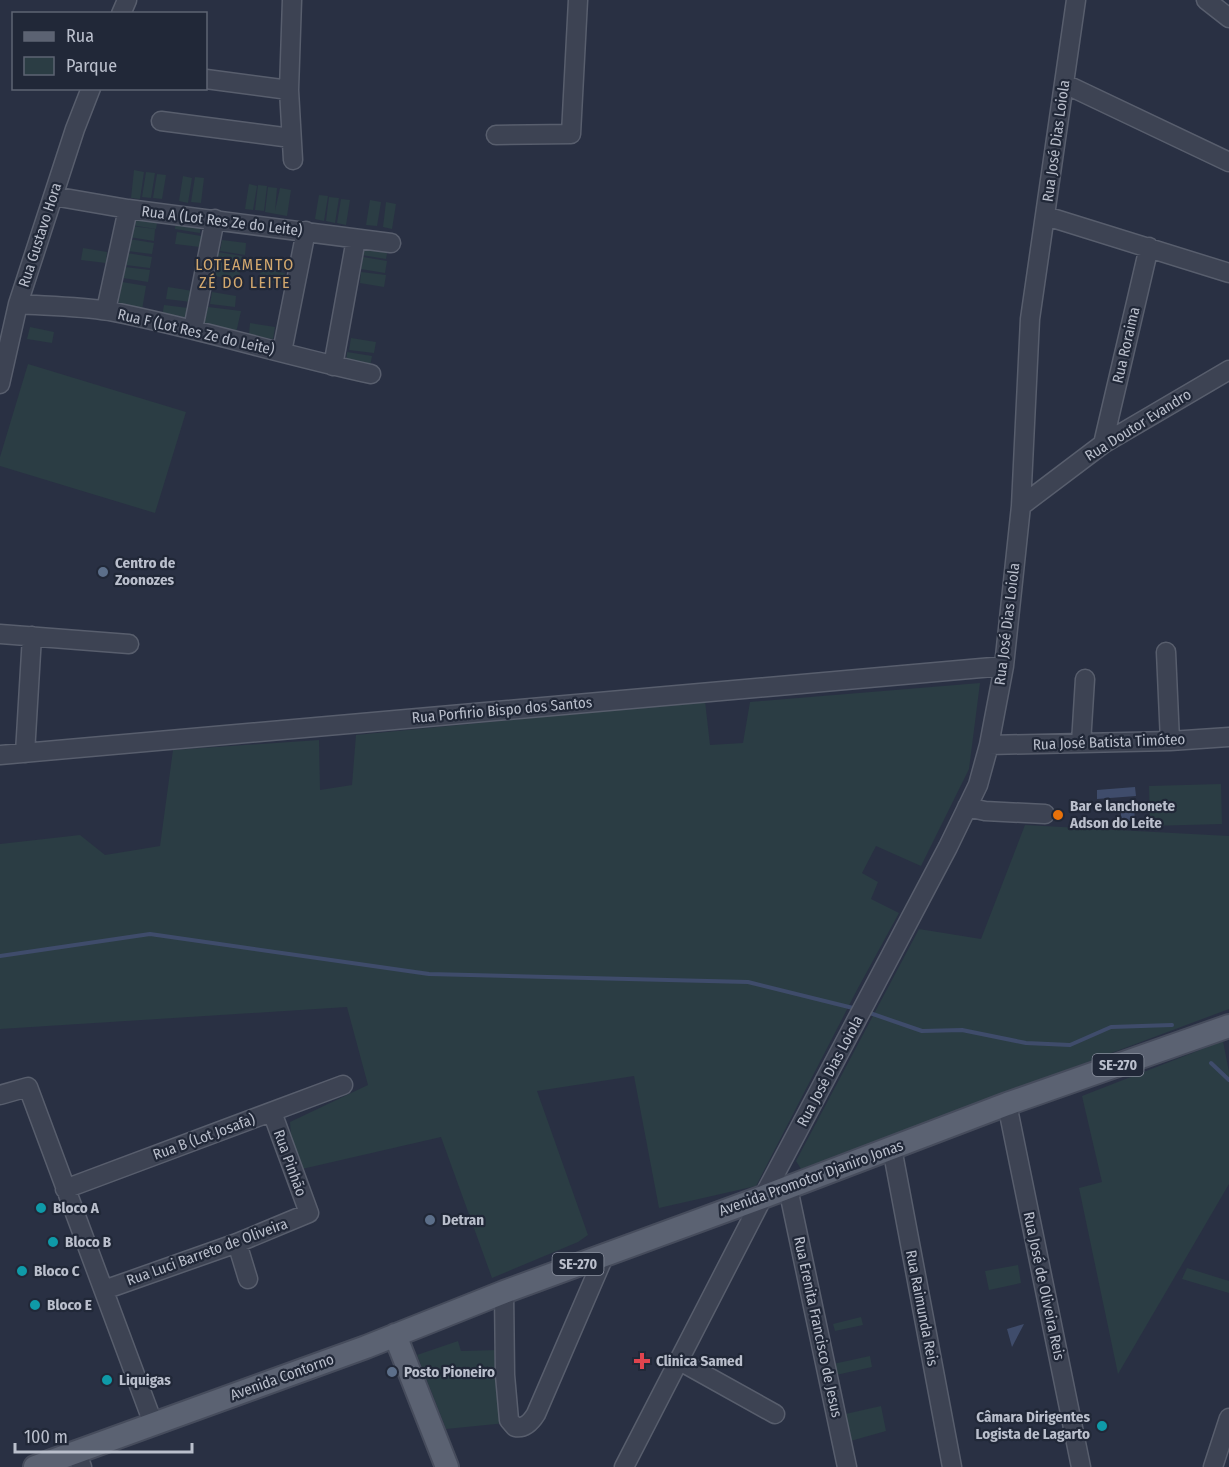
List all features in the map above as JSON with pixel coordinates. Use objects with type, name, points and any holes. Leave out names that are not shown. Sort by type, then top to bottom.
[{"type":"main road","name":"Avenida Promotor Djaniro Jonas","points":[[395,1335],[1007,1104],[1229,1026]]},
{"type":"main road","name":"Avenida Contorno","points":[[35,1467],[79,1460],[153,1423],[395,1335]]},
{"type":"main road","points":[[395,1335],[447,1467]]},
{"type":"street","points":[[292,0],[290,90],[293,160]]},
{"type":"street","points":[[496,135],[571,134],[578,0]]},
{"type":"street","name":"Rua José Dias Loiola","points":[[624,1467],[762,1197],[948,847],[978,785],[989,746],[1004,666],[1021,506],[1030,320],[1076,0]]},
{"type":"street","points":[[1206,0],[1229,18]]},
{"type":"street","points":[[207,79],[290,90]]},
{"type":"street","points":[[1065,84],[1229,162]]},
{"type":"street","name":"Rua Gustavo Hora","points":[[0,381],[18,304],[75,129],[90,90]]},
{"type":"street","points":[[161,121],[291,138]]},
{"type":"street","name":"Rua A (Lot Res Ze do Leite)","points":[[53,196],[128,209],[391,243]]},
{"type":"street","points":[[106,310],[128,209]]},
{"type":"street","points":[[1046,216],[1229,273]]},
{"type":"street","points":[[193,329],[215,219]]},
{"type":"street","points":[[282,352],[306,231]]},
{"type":"street","points":[[333,366],[356,239]]},
{"type":"street","name":"Rua Roraima","points":[[1103,444],[1149,247]]},
{"type":"street","name":"Rua F (Lot Res Ze do Leite)","points":[[18,304],[106,310],[193,329],[371,374]]},
{"type":"street","name":"Rua Doutor Evandro","points":[[1021,506],[1103,444],[1229,370]]},
{"type":"street","points":[[0,634],[129,644]]},
{"type":"street","points":[[24,753],[32,636]]},
{"type":"street","points":[[1166,652],[1170,741]]},
{"type":"street","name":"Rua Porfirio Bispo dos Santos","points":[[0,755],[1004,666]]},
{"type":"street","points":[[1081,743],[1085,679]]},
{"type":"street","name":"Rua José Batista Timóteo","points":[[989,746],[1229,737]]},
{"type":"street","points":[[967,807],[985,811],[1045,814]]},
{"type":"street","name":"Rua B (Lot Josafa)","points":[[65,1189],[344,1085]]},
{"type":"street","points":[[0,1095],[28,1086],[153,1423]]},
{"type":"street","name":"Rua José de Oliveira Reis","points":[[1007,1104],[1082,1467]]},
{"type":"street","name":"Rua Pinhão","points":[[272,1112],[309,1213]]},
{"type":"street","name":"Rua Raimunda Reis","points":[[892,1148],[952,1467]]},
{"type":"street","name":"Rua Erenita Francisco de Jesus","points":[[788,1188],[842,1465]]},
{"type":"street","name":"Rua Luci Barreto de Oliveira","points":[[104,1290],[237,1243],[309,1213]]},
{"type":"street","points":[[237,1243],[248,1279]]},
{"type":"street","points":[[504,1292],[505,1375],[509,1420],[519,1428],[526,1426],[536,1414],[605,1254]]},
{"type":"street","points":[[678,1360],[775,1414]]},
{"type":"street","points":[[1209,1466],[1229,1418]]},
{"type":"green space","points":[[134,170],[144,172],[140,199],[131,198]]},
{"type":"green space","points":[[146,172],[155,173],[151,198],[142,197]]},
{"type":"green space","points":[[157,174],[166,175],[162,199],[153,198]]},
{"type":"green space","points":[[183,176],[192,178],[188,203],[179,201]]},
{"type":"green space","points":[[195,177],[204,178],[201,203],[191,202]]},
{"type":"green space","points":[[249,184],[257,186],[253,210],[245,209]]},
{"type":"green space","points":[[258,185],[267,186],[264,211],[255,210]]},
{"type":"green space","points":[[268,187],[277,188],[275,211],[280,188],[291,190],[287,216],[265,212]]},
{"type":"green space","points":[[319,195],[328,196],[324,221],[315,219]]},
{"type":"green space","points":[[329,197],[339,198],[335,223],[326,221]]},
{"type":"green space","points":[[341,199],[350,200],[346,225],[337,223]]},
{"type":"green space","points":[[370,200],[381,202],[377,226],[366,225]]},
{"type":"green space","points":[[386,202],[396,204],[392,229],[383,227]]},
{"type":"green space","points":[[133,213],[158,217],[156,229],[131,225]]},
{"type":"green space","points":[[176,218],[201,222],[200,233],[175,229]]},
{"type":"green space","points":[[131,226],[155,229],[154,241],[129,237]]},
{"type":"green space","points":[[177,232],[201,236],[200,247],[175,244]]},
{"type":"green space","points":[[129,239],[154,243],[152,254],[128,251]]},
{"type":"green space","points":[[222,240],[246,243],[245,255],[220,251]]},
{"type":"green space","points":[[363,244],[388,248],[386,259],[362,255]]},
{"type":"green space","points":[[83,248],[107,252],[106,263],[81,260]]},
{"type":"green space","points":[[218,252],[242,256],[239,280],[215,276]]},
{"type":"green space","points":[[127,253],[152,257],[150,268],[126,265]]},
{"type":"green space","points":[[363,257],[387,261],[385,273],[361,269]]},
{"type":"green space","points":[[125,267],[150,270],[148,282],[123,278]]},
{"type":"green space","points":[[261,269],[285,273],[283,284],[259,281]]},
{"type":"green space","points":[[361,272],[386,275],[384,287],[360,283]]},
{"type":"green space","points":[[122,282],[146,286],[142,310],[118,306]]},
{"type":"green space","points":[[168,287],[193,291],[191,302],[166,299]]},
{"type":"green space","points":[[212,292],[236,296],[235,307],[210,304]]},
{"type":"green space","points":[[164,305],[188,308],[186,320],[162,316]]},
{"type":"green space","points":[[208,307],[241,311],[236,333],[204,324]]},
{"type":"green space","points":[[250,323],[275,327],[273,339],[249,335]]},
{"type":"green space","points":[[30,327],[54,332],[52,343],[27,339]]},
{"type":"green space","points":[[351,338],[376,342],[374,353],[349,350]]},
{"type":"green space","points":[[347,352],[372,356],[370,367],[346,364]]},
{"type":"green space","points":[[28,364],[186,412],[155,513],[0,466],[0,457]]},
{"type":"green space","points":[[980,683],[969,769],[921,866],[876,846],[862,873],[878,882],[871,899],[899,913],[756,1186],[659,1208],[634,1076],[537,1091],[588,1235],[578,1242],[492,1278],[441,1137],[302,1169],[292,1151],[290,1122],[368,1085],[347,1007],[0,1029],[0,844],[80,835],[105,855],[160,846],[173,750],[319,740],[320,790],[352,785],[356,735],[705,701],[710,745],[743,743],[750,702]]},
{"type":"green space","points":[[1221,784],[1222,824],[1150,826],[1149,786]]},
{"type":"green space","points":[[1025,825],[1229,836],[1229,1009],[801,1169],[796,1161],[919,929],[981,939]]},
{"type":"green space","points":[[1223,1041],[1229,1072],[1229,1184],[1118,1374],[1079,1188],[1102,1182],[1082,1096]]},
{"type":"green space","points":[[1018,1265],[1021,1283],[989,1290],[985,1271]]},
{"type":"green space","points":[[1187,1268],[1229,1281],[1229,1293],[1182,1279]]},
{"type":"green space","points":[[861,1317],[863,1325],[835,1331],[833,1324]]},
{"type":"green space","points":[[458,1341],[461,1351],[498,1350],[506,1423],[446,1429],[417,1355]]},
{"type":"green space","points":[[870,1356],[872,1367],[836,1375],[833,1364]]},
{"type":"green space","points":[[881,1406],[886,1431],[847,1442],[841,1415]]},
{"type":"water","points":[[1135,787],[1136,796],[1097,799],[1097,790]]},
{"type":"water","points":[[1134,808],[1135,821],[1121,821],[1121,809]]},
{"type":"water","points":[[1024,1324],[1012,1347],[1007,1329]]},
{"type":"waterway","points":[[0,956],[150,934],[429,974],[748,982],[857,1009]]},
{"type":"waterway","points":[[867,1012],[922,1031],[962,1030],[1026,1043],[1070,1045],[1111,1027],[1172,1025]]},
{"type":"waterway","points":[[1211,1063],[1229,1080]]},
{"type":"place","name":"Centro de Zoonozes","points":[[103,572]]},
{"type":"place","name":"Bar e lanchonete Adson do Leite","points":[[1058,815]]},
{"type":"place","name":"Bloco A","points":[[41,1208]]},
{"type":"place","name":"Detran","points":[[430,1220]]},
{"type":"place","name":"Bloco B","points":[[53,1242]]},
{"type":"place","name":"Bloco C","points":[[22,1271]]},
{"type":"place","name":"Bloco E","points":[[35,1305]]},
{"type":"place","name":"Clinica Samed","points":[[642,1361]]},
{"type":"place","name":"Posto Pioneiro","points":[[392,1372]]},
{"type":"place","name":"Liquigas","points":[[107,1380]]},
{"type":"place","name":"Câmara Dirigentes Logista de Lagarto","points":[[1102,1426]]},
{"type":"district","name":"LOTEAMENTO ZÉ DO LEITE","points":[[245,273]]}]
